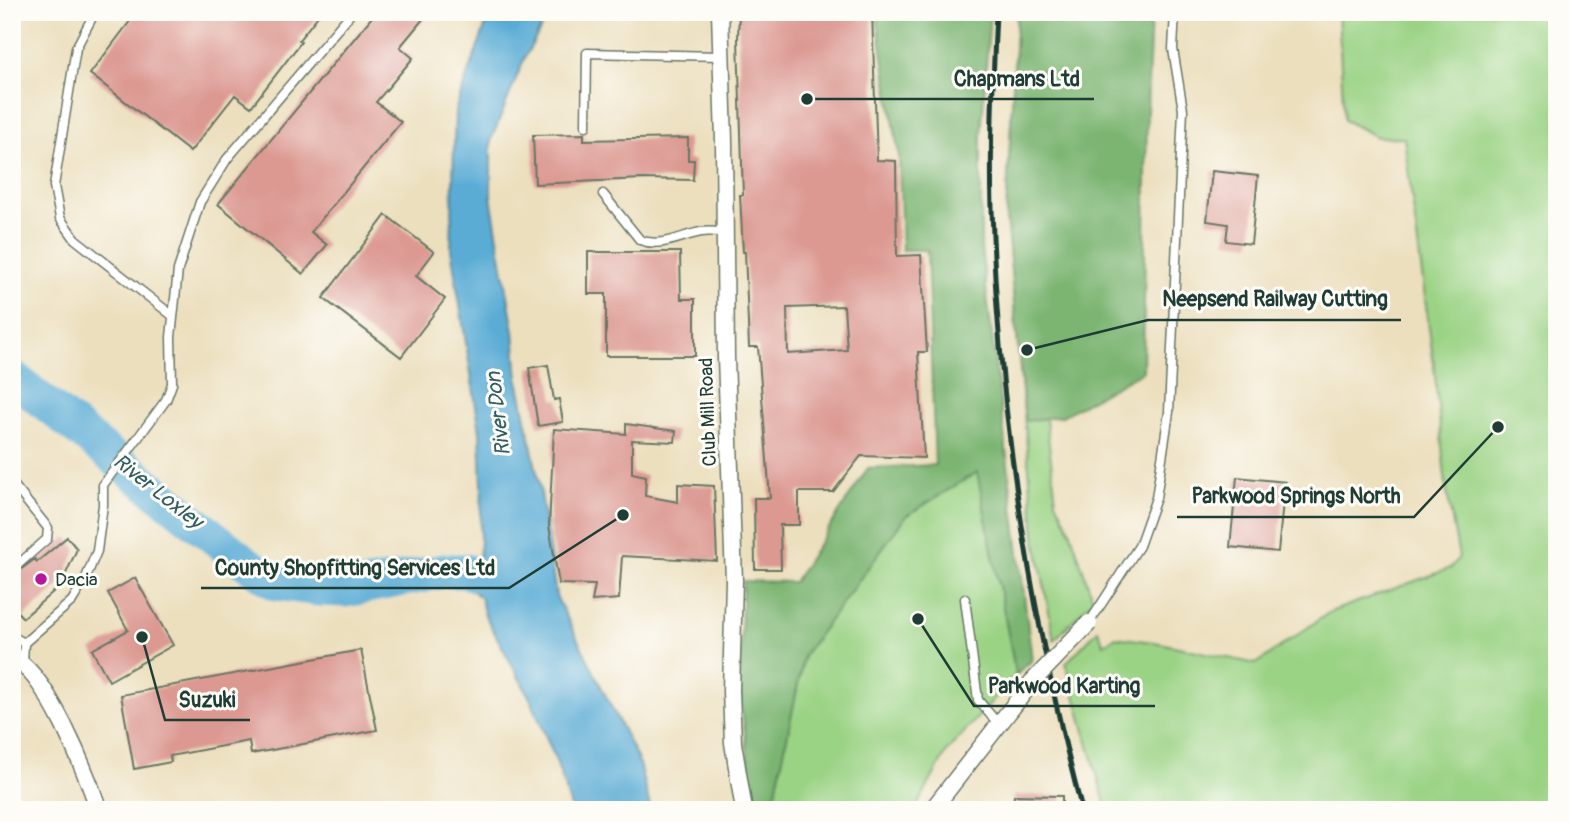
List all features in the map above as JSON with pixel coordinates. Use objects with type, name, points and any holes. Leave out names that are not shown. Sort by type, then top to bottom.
[{"type":"street","name":"Club Mill Road","points":[[720,12],[724,141],[723,232],[734,580],[731,691],[733,743],[744,810]]},
{"type":"street","points":[[932,810],[1032,682],[1089,623]]},
{"type":"street","points":[[17,661],[51,702],[73,744],[99,810]]},
{"type":"lane","points":[[95,12],[76,48],[54,186],[60,218],[75,239],[173,317]]},
{"type":"lane","points":[[17,661],[24,643],[72,601],[85,580],[97,551],[103,485],[166,400],[172,384],[171,337],[178,270],[200,202],[228,159],[352,12]]},
{"type":"lane","points":[[1089,623],[1139,546],[1156,498],[1169,412],[1184,110],[1173,50],[1175,12]]},
{"type":"lane","points":[[586,125],[587,53],[720,56]]},
{"type":"lane","points":[[603,194],[640,240],[661,243],[702,232],[723,232]]},
{"type":"lane","points":[[12,483],[48,528],[47,539],[12,570]]},
{"type":"lane","points":[[965,599],[978,700],[999,725]]},
{"type":"lane","points":[[12,636],[24,643]]},
{"type":"green space","points":[[876,12],[990,12],[981,137],[981,247],[1032,660],[1016,675],[977,472],[906,516],[804,655],[772,810],[755,810],[739,687],[743,581],[794,582],[868,468],[935,465],[927,250],[902,250],[899,156]]},
{"type":"green space","points":[[1017,12],[1041,379],[1056,501],[1070,530],[1093,600],[1054,640],[1035,535],[1006,216]]},
{"type":"green space","points":[[1017,12],[1151,12],[1143,371],[1062,416],[1025,421],[1006,216]]},
{"type":"green space","points":[[1338,12],[1557,12],[1557,810],[1107,810],[1066,663],[1098,630],[1104,644],[1116,637],[1160,643],[1256,664],[1330,612],[1451,568],[1459,557],[1446,487],[1434,366],[1404,138],[1377,137],[1344,120]]},
{"type":"green space","points":[[978,472],[1016,675],[947,751],[915,810],[772,810],[804,655],[906,516]]},
{"type":"water","name":"River Don","points":[[494,12],[550,12],[524,59],[491,140],[491,197],[514,331],[518,379],[541,493],[556,596],[638,760],[651,810],[572,810],[556,761],[531,700],[485,615],[480,597],[466,586],[464,562],[479,562],[482,487],[480,431],[451,249],[455,111],[487,21]]},
{"type":"building","points":[[137,12],[321,12],[251,107],[235,95],[190,152],[90,74]]},
{"type":"building","points":[[376,12],[429,12],[400,47],[413,58],[376,102],[401,122],[311,232],[327,245],[303,274],[218,204]]},
{"type":"building","points":[[739,12],[872,12],[877,160],[896,161],[897,256],[921,255],[927,352],[918,352],[924,458],[861,456],[833,492],[799,492],[799,525],[780,525],[781,569],[755,569],[754,498],[770,498],[758,347],[749,347],[740,195],[743,195]],"holes":[[[844,306],[847,350],[788,354],[787,308]]]},
{"type":"building","points":[[584,134],[584,140],[688,138],[688,160],[694,160],[693,180],[642,179],[535,184],[533,135]]},
{"type":"building","points":[[1212,171],[1258,176],[1251,244],[1226,241],[1228,224],[1207,221]]},
{"type":"building","points":[[386,215],[434,252],[416,276],[445,299],[401,357],[323,298]]},
{"type":"building","points":[[588,252],[680,252],[681,299],[695,299],[695,356],[606,356],[606,294],[588,294]]},
{"type":"building","points":[[548,365],[554,400],[559,399],[563,422],[538,426],[529,368]]},
{"type":"building","points":[[626,424],[676,431],[675,442],[632,440],[632,473],[646,476],[645,496],[678,502],[678,484],[714,486],[717,561],[622,556],[619,599],[592,601],[595,585],[559,584],[549,526],[554,429],[626,434]]},
{"type":"building","points":[[1237,477],[1285,482],[1278,552],[1230,547]]},
{"type":"building","name":"Dacia","points":[[67,537],[77,549],[61,585],[23,618],[12,606],[12,576],[35,559],[37,562]]},
{"type":"building","points":[[135,578],[173,645],[109,681],[92,650],[128,630],[108,593]]},
{"type":"building","points":[[361,650],[377,730],[251,754],[249,741],[170,756],[171,762],[134,769],[121,695]]},
{"type":"building","points":[[1014,795],[1062,796],[1062,810],[1013,810]]},
{"type":"waterway","name":"River Loxley","points":[[12,377],[245,562],[276,583],[345,590],[445,571],[464,571],[508,582]]},
{"type":"railway","points":[[996,12],[992,208],[995,284],[1009,436],[1032,587],[1063,736],[1082,810]]},
{"type":"place","name":"Chapmans Ltd","points":[[807,99]]},
{"type":"place","name":"Neepsend Railway Cutting","points":[[1027,350]]},
{"type":"place","name":"Parkwood Springs North","points":[[1498,427]]},
{"type":"place","name":"County Shopfitting Services Ltd","points":[[623,515]]},
{"type":"place","name":"Dacia","points":[[41,579]]},
{"type":"place","name":"Parkwood Karting","points":[[918,619]]},
{"type":"place","name":"Suzuki","points":[[142,637]]}]
